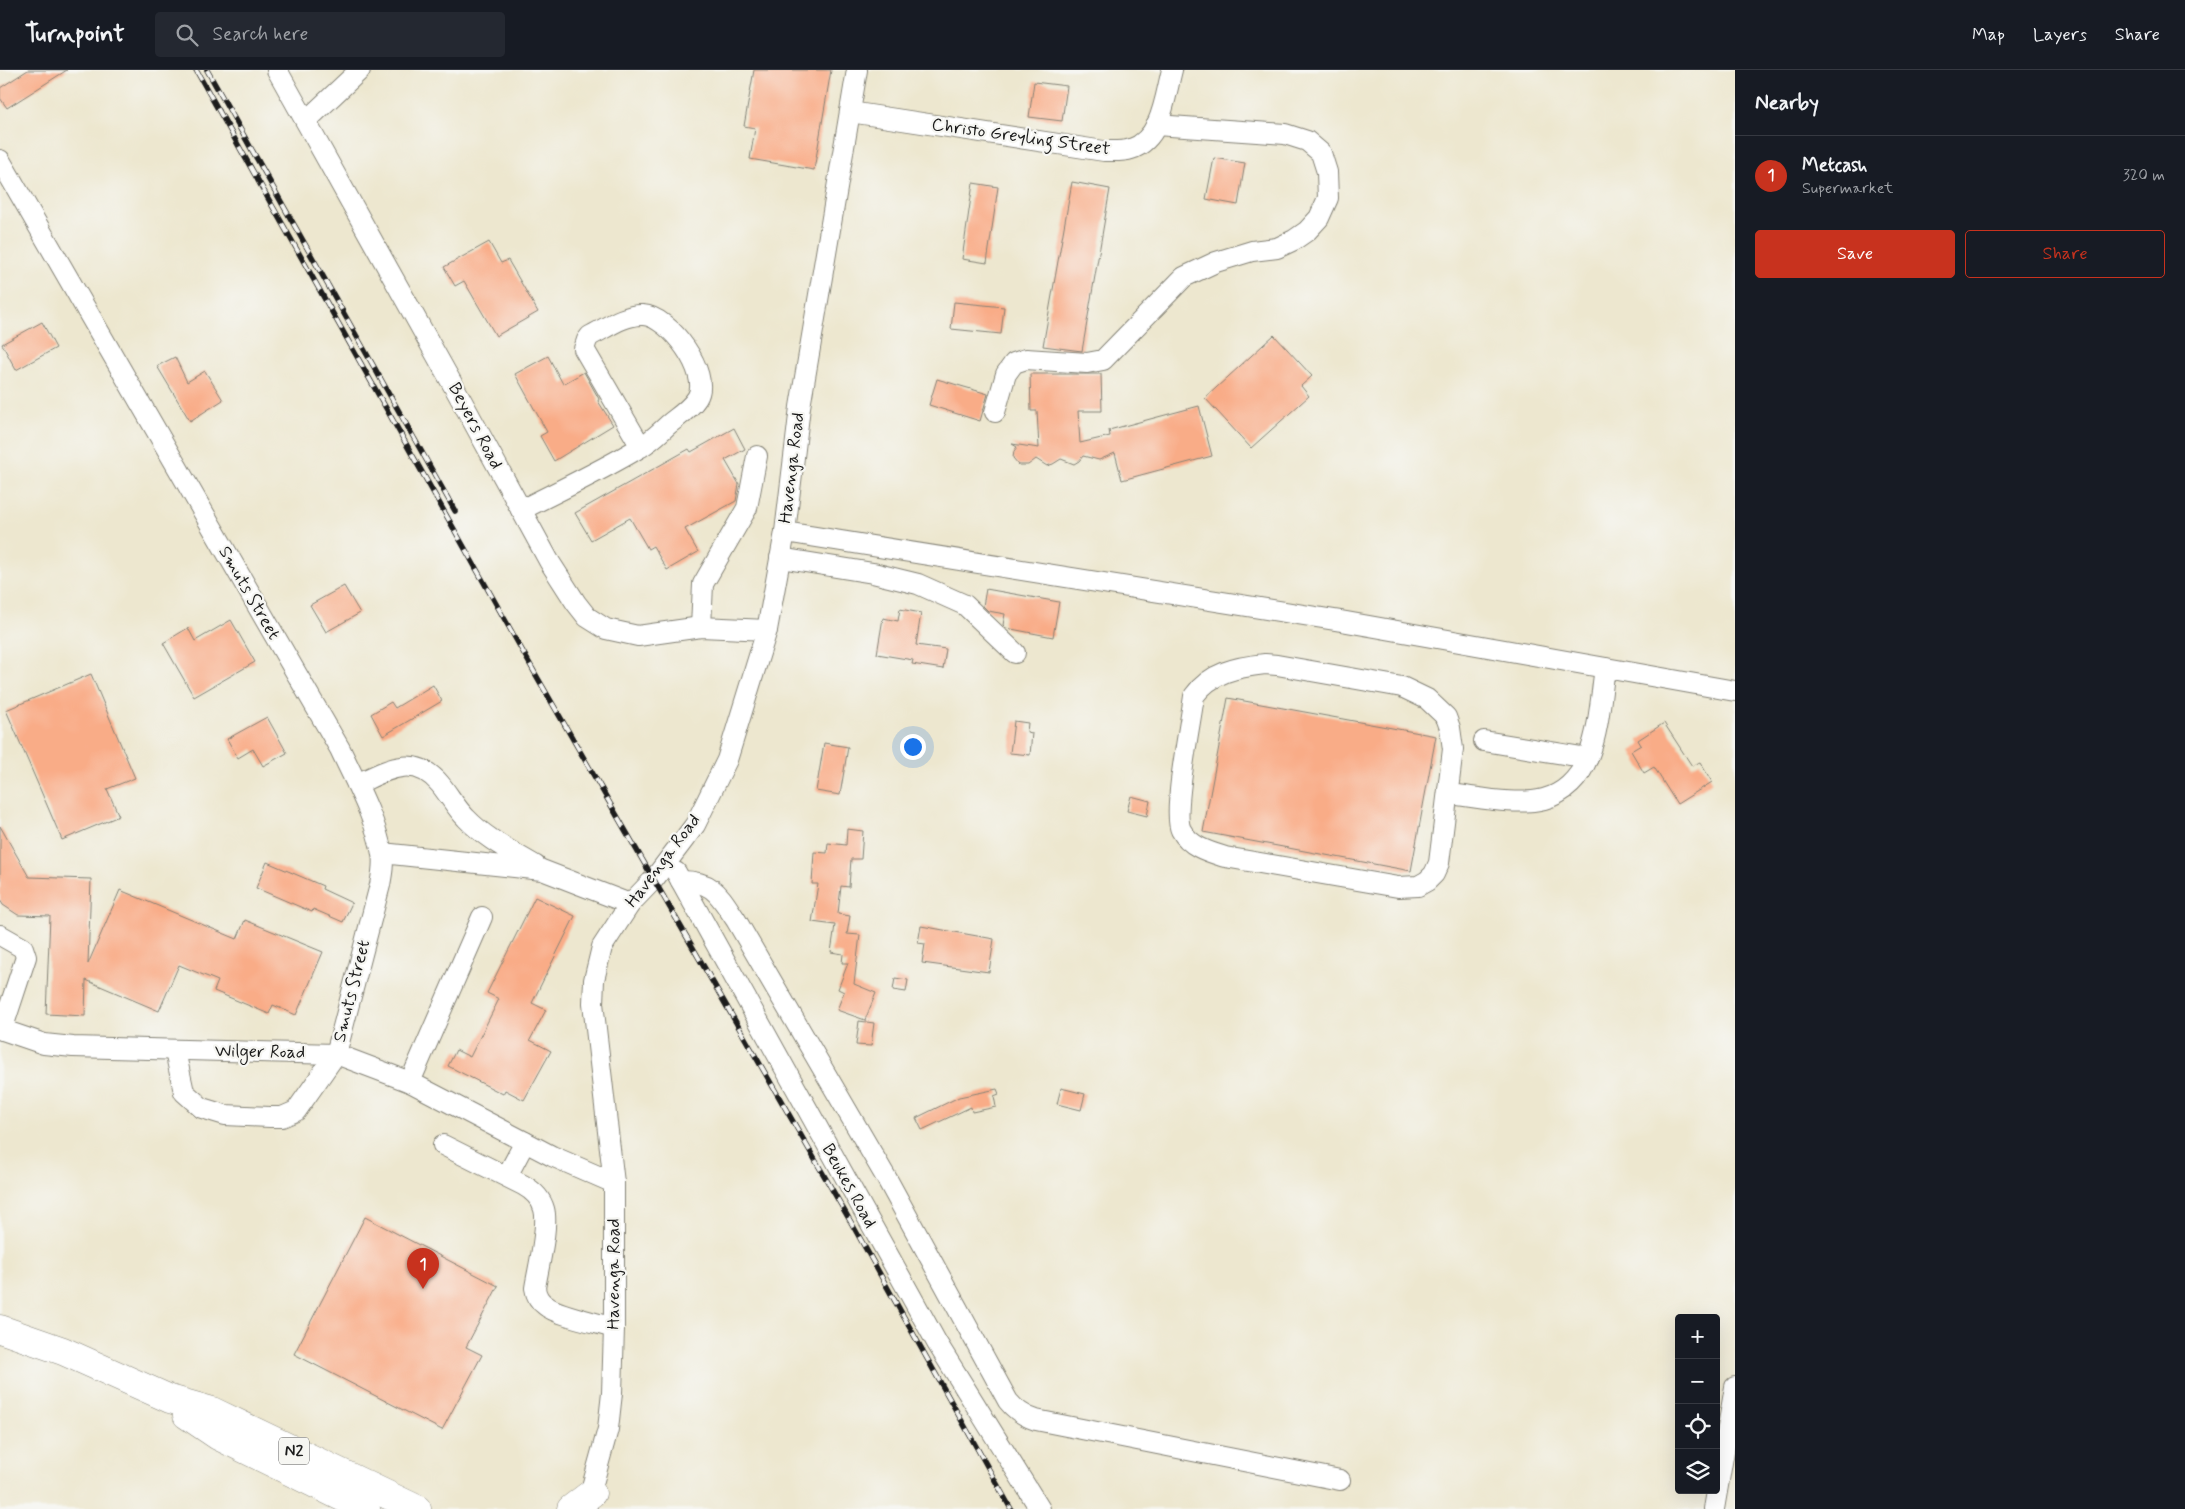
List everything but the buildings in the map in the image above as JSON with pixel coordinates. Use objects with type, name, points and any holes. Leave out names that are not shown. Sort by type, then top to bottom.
[{"type":"highway","name":"N2","points":[[0,1330],[63,1350],[170,1399],[212,1411],[417,1509]]},
{"type":"highway","name":"N2","points":[[170,1399],[191,1419],[218,1436],[366,1509]]},
{"type":"street","name":"Beyers Road","points":[[277,70],[521,510],[576,603],[587,617],[597,624],[621,634],[638,636],[701,627],[767,630]]},
{"type":"street","points":[[306,121],[360,70]]},
{"type":"street","name":"Havenga Road","points":[[585,1504],[608,1429],[612,1393],[614,1328],[614,1183],[593,1003],[594,980],[602,947],[630,904],[654,878],[694,824],[727,760],[767,630],[785,532],[800,407],[857,70]]},
{"type":"street","name":"Christo Greyling Street","points":[[850,112],[1104,152],[1132,149],[1143,142],[1156,126],[1172,70]]},
{"type":"street","points":[[995,412],[1006,374],[1014,363],[1026,359],[1087,363],[1104,360],[1184,277],[1216,262],[1252,251],[1277,248],[1307,231],[1319,218],[1328,198],[1327,172],[1322,153],[1308,141],[1285,134],[1156,126]]},
{"type":"street","name":"Smuts Street","points":[[0,160],[340,749],[366,804],[382,853],[383,867],[336,1054]]},
{"type":"street","points":[[521,510],[641,447],[696,400],[701,386],[698,370],[670,328],[657,318],[642,315],[622,319],[590,336],[586,340],[584,349],[641,447]]},
{"type":"street","points":[[701,627],[704,584],[746,508],[757,456]]},
{"type":"street","points":[[785,532],[1341,621],[1735,691]]},
{"type":"street","points":[[780,558],[873,573],[918,584],[965,605],[1014,652]]},
{"type":"street","points":[[1265,664],[1413,690],[1441,711],[1450,728],[1453,749],[1449,794],[1439,863],[1434,874],[1418,886],[1398,888],[1225,857],[1206,851],[1186,838],[1180,828],[1178,816],[1178,804],[1194,696],[1213,677],[1237,668],[1265,664]]},
{"type":"street","points":[[1449,794],[1514,800],[1544,799],[1575,780],[1588,758],[1605,668]]},
{"type":"street","points":[[1484,742],[1588,758]]},
{"type":"street","points":[[357,784],[390,768],[418,767],[431,775],[466,818],[487,837],[542,870],[630,904]]},
{"type":"street","points":[[382,853],[542,870]]},
{"type":"street","name":"Beukes Road","points":[[669,857],[937,1343],[1040,1509]]},
{"type":"street","points":[[681,881],[701,882],[712,888],[736,920],[887,1179],[1014,1408],[1036,1420],[1340,1480]]},
{"type":"street","points":[[410,1082],[482,917]]},
{"type":"street","points":[[0,935],[23,948],[26,957],[1,1030]]},
{"type":"street","name":"Wilger Road","points":[[1,1030],[44,1044],[73,1047],[336,1054],[410,1082],[552,1156],[614,1183]]},
{"type":"street","points":[[175,1051],[184,1092],[194,1103],[212,1113],[270,1117],[282,1117],[296,1111],[336,1054]]},
{"type":"street","points":[[508,1176],[525,1142]]},
{"type":"street","points":[[443,1145],[508,1176],[532,1190],[544,1210],[545,1223],[535,1288],[538,1298],[550,1309],[614,1328]]},
{"type":"street","points":[[1714,1509],[1735,1387]]},
{"type":"railway","points":[[196,70],[536,675],[852,1224],[1011,1509]]},
{"type":"railway","points":[[207,70],[455,511]]},
{"type":"place","name":"Metcash","points":[[423,1289]]}]
